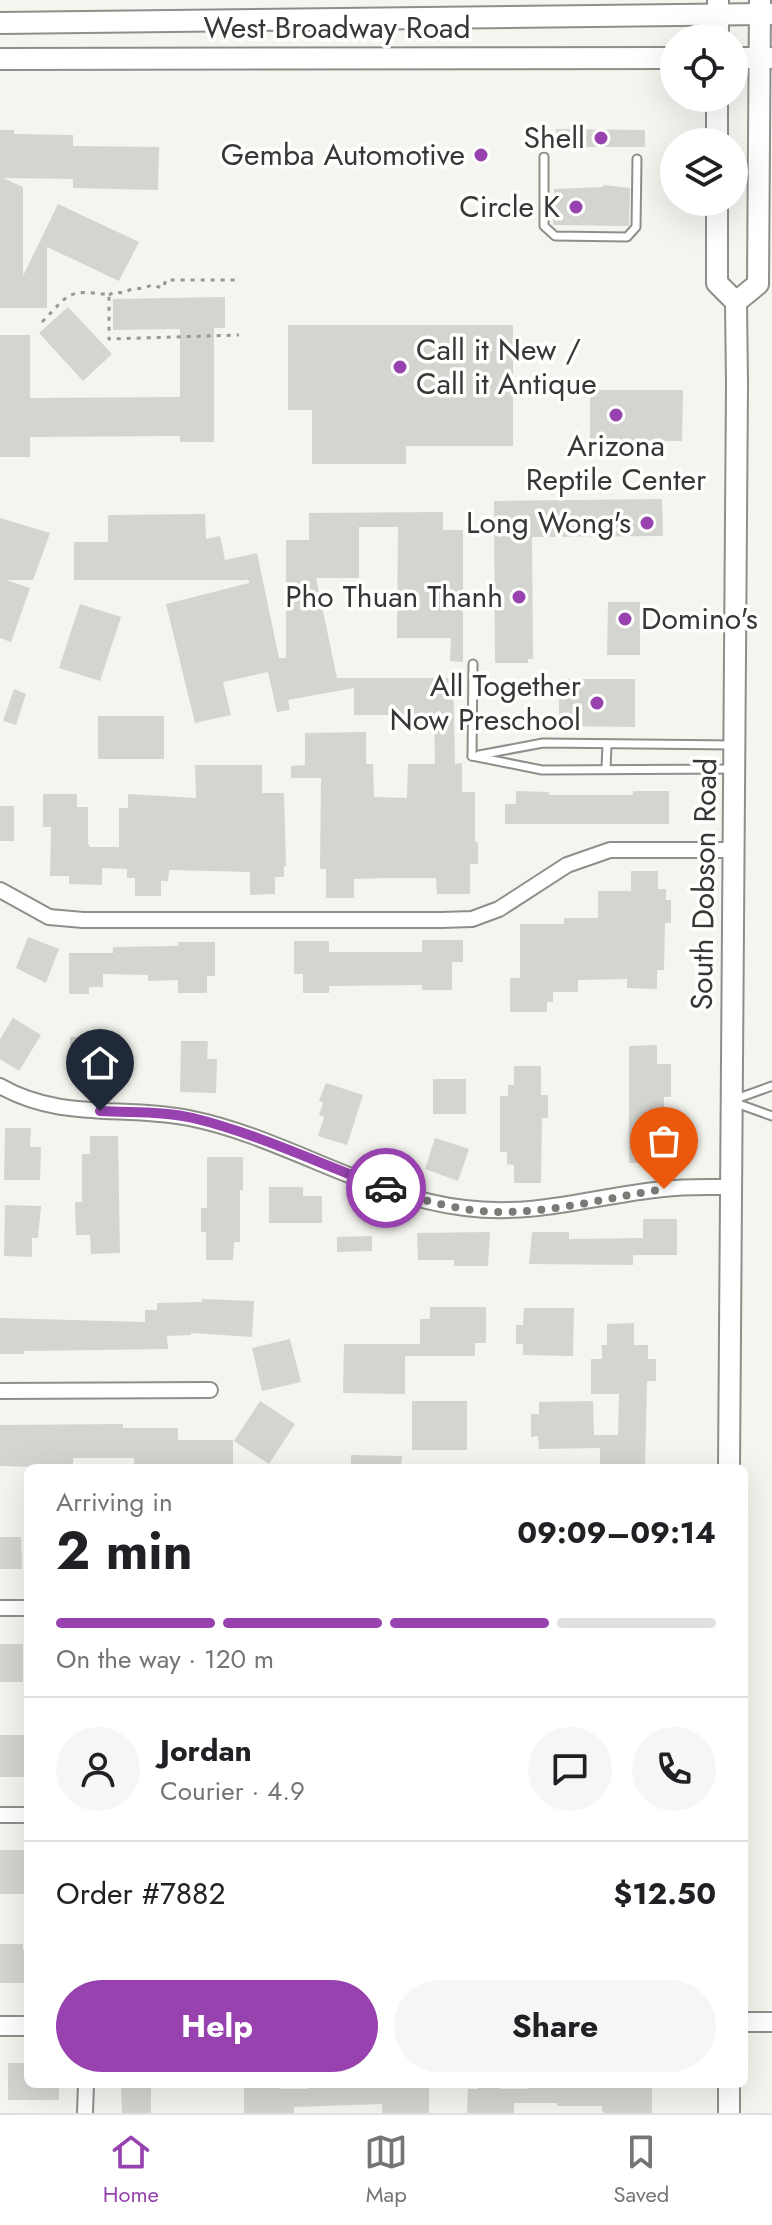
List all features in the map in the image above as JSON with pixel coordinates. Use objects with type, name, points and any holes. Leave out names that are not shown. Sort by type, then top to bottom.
[{"type":"main road","name":"West Broadway Road","points":[[0,23],[718,7],[764,9]]},
{"type":"main road","points":[[736,302],[758,284],[765,259],[764,9]]},
{"type":"main road","name":"West Broadway Road","points":[[0,59],[660,58]]},
{"type":"main road","name":"South Dobson Road","points":[[717,216],[717,283],[736,302],[738,471],[729,1464]]},
{"type":"main road","points":[[729,2088],[729,2113]]},
{"type":"street","points":[[0,890],[49,917],[83,920],[472,919],[499,909],[567,865],[610,850],[735,850]]},
{"type":"street","points":[[0,1086],[40,1104],[72,1110],[164,1113],[192,1118],[287,1149],[408,1196],[462,1208],[505,1212],[569,1206],[664,1189],[730,1187]]},
{"type":"street","points":[[0,1391],[210,1390]]},
{"type":"street","points":[[0,1608],[24,1608]]},
{"type":"street","points":[[0,1815],[24,1815]]},
{"type":"street","points":[[748,2022],[772,2022]]},
{"type":"street","points":[[0,2026],[24,2026]]},
{"type":"street","points":[[85,2113],[86,2088]]},
{"type":"lane","points":[[544,157],[544,226],[555,236],[627,237],[636,227],[637,159]]},
{"type":"lane","points":[[472,756],[473,664]]},
{"type":"lane","points":[[472,756],[543,743],[736,745]]},
{"type":"lane","points":[[606,769],[607,744]]},
{"type":"lane","points":[[472,756],[542,770],[736,769]]},
{"type":"lane","points":[[731,1101],[772,1086]]},
{"type":"lane","points":[[731,1101],[772,1116]]},
{"type":"path","points":[[42,322],[61,299],[71,294],[109,295],[124,293],[132,287],[147,288],[151,285],[163,288],[166,280],[240,280]]},
{"type":"path","points":[[109,295],[109,339],[239,335]]},
{"type":"building","name":"Shell","points":[[556,129],[645,130],[645,147],[556,147]]},
{"type":"building","points":[[0,130],[14,130],[14,134],[73,135],[73,146],[159,147],[158,190],[73,188],[73,179],[3,178],[23,187],[23,276],[58,204],[139,242],[119,281],[47,247],[47,308],[0,308]]},
{"type":"building","points":[[603,185],[630,188],[629,226],[553,225],[554,189]]},
{"type":"building","points":[[225,297],[225,328],[214,328],[214,442],[180,442],[180,436],[30,437],[30,457],[0,457],[0,335],[30,335],[30,398],[180,397],[180,329],[113,330],[113,299]]},
{"type":"building","points":[[68,307],[112,354],[83,381],[39,333]]},
{"type":"building","name":"Call it New / Call it Antique","points":[[288,325],[513,325],[513,446],[406,446],[406,464],[312,464],[312,410],[288,410]]},
{"type":"building","points":[[590,390],[683,390],[682,441],[590,440]]},
{"type":"building","points":[[662,499],[663,536],[532,537],[533,659],[528,659],[528,663],[495,663],[494,501]]},
{"type":"building","points":[[443,512],[443,530],[463,530],[463,662],[450,661],[451,638],[397,638],[398,527],[359,527],[359,578],[316,578],[337,678],[453,678],[455,764],[462,763],[462,792],[475,792],[478,864],[470,864],[470,894],[437,894],[436,878],[389,878],[354,879],[354,898],[326,898],[326,869],[320,869],[321,778],[291,778],[291,766],[305,765],[305,733],[366,732],[366,764],[373,764],[374,797],[407,798],[408,764],[435,764],[434,715],[354,715],[354,688],[288,700],[290,710],[277,712],[268,672],[223,682],[231,715],[195,723],[166,604],[249,583],[249,580],[74,580],[74,542],[108,542],[108,515],[205,514],[206,539],[220,536],[225,560],[257,553],[279,658],[286,658],[286,540],[309,540],[309,513]]},
{"type":"building","points":[[0,518],[50,533],[33,580],[6,580],[30,588],[11,642],[0,638]]},
{"type":"building","name":"Domino's","points":[[608,602],[640,602],[640,655],[607,655]]},
{"type":"building","points":[[80,604],[121,617],[100,681],[59,668]]},
{"type":"building","name":"All Together Now Preschool","points":[[559,679],[635,679],[635,727],[559,726]]},
{"type":"building","points":[[14,689],[26,694],[16,725],[3,721]]},
{"type":"building","points":[[98,716],[164,716],[164,759],[98,759]]},
{"type":"building","points":[[195,765],[262,765],[262,793],[284,793],[286,866],[284,877],[275,877],[275,894],[250,895],[250,872],[169,870],[168,881],[161,881],[161,896],[135,896],[135,878],[127,878],[127,869],[102,868],[102,885],[69,884],[69,876],[50,876],[51,827],[43,827],[43,794],[77,794],[77,807],[88,807],[90,847],[119,847],[119,808],[128,808],[128,794],[196,798]]},
{"type":"building","points":[[516,791],[549,792],[549,795],[633,795],[633,791],[669,791],[669,824],[505,824],[505,804],[516,804]]},
{"type":"building","points":[[0,806],[14,806],[14,841],[0,841]]},
{"type":"building","points":[[631,871],[658,871],[658,889],[666,889],[666,900],[671,900],[671,923],[665,923],[664,970],[657,970],[657,989],[627,988],[627,979],[578,980],[578,992],[553,992],[553,1002],[547,1002],[547,1012],[510,1012],[510,978],[520,978],[520,924],[564,924],[564,918],[598,918],[598,891],[631,891]]},
{"type":"building","points":[[28,937],[59,949],[46,983],[16,968]]},
{"type":"building","points":[[422,940],[463,940],[463,962],[452,962],[452,990],[422,990],[422,985],[329,986],[329,993],[303,993],[303,974],[294,974],[294,941],[329,941],[329,952],[422,952]]},
{"type":"building","points":[[178,942],[215,942],[215,976],[207,976],[207,993],[178,993],[178,980],[148,981],[148,975],[103,974],[103,987],[89,987],[89,994],[69,994],[69,953],[113,953],[113,947],[178,946]]},
{"type":"building","points":[[13,1018],[41,1035],[19,1071],[0,1059],[0,1039]]},
{"type":"building","points":[[70,1037],[103,1037],[103,1077],[70,1077]]},
{"type":"building","points":[[181,1041],[208,1041],[207,1059],[217,1059],[216,1093],[180,1092]]},
{"type":"building","points":[[657,1045],[657,1064],[671,1064],[671,1097],[664,1097],[664,1145],[657,1145],[656,1163],[629,1163],[629,1046]]},
{"type":"building","points":[[514,1066],[541,1066],[541,1095],[548,1095],[548,1118],[542,1118],[541,1183],[514,1183],[514,1165],[507,1164],[507,1152],[500,1152],[500,1096],[508,1096],[508,1085],[514,1085]]},
{"type":"building","points":[[433,1079],[466,1079],[466,1114],[433,1114]]},
{"type":"building","points":[[326,1083],[363,1095],[347,1145],[318,1136],[324,1117],[319,1115],[323,1103],[319,1101]]},
{"type":"building","points":[[5,1128],[31,1128],[30,1147],[41,1147],[40,1180],[4,1180]]},
{"type":"building","points":[[90,1136],[118,1136],[120,1253],[91,1254],[90,1235],[76,1235],[75,1202],[82,1202],[82,1154],[90,1154]]},
{"type":"building","points":[[435,1138],[469,1149],[458,1181],[425,1169]]},
{"type":"building","points":[[207,1157],[243,1157],[240,1242],[234,1242],[233,1260],[206,1260],[206,1232],[201,1232],[201,1208],[207,1208]]},
{"type":"building","points":[[269,1187],[303,1187],[303,1196],[322,1196],[322,1223],[269,1223]]},
{"type":"building","points":[[5,1205],[41,1206],[38,1238],[32,1238],[32,1257],[4,1256]]},
{"type":"building","points":[[643,1219],[677,1219],[677,1255],[633,1255],[633,1265],[529,1264],[532,1232],[569,1232],[569,1239],[643,1238]]},
{"type":"building","points":[[490,1232],[488,1266],[454,1266],[454,1260],[418,1260],[417,1233]]},
{"type":"building","points":[[372,1236],[372,1251],[337,1252],[337,1237]]},
{"type":"building","points":[[202,1299],[254,1301],[252,1337],[191,1333],[167,1336],[168,1349],[0,1354],[0,1318],[145,1322],[145,1310],[157,1310],[157,1303],[202,1302]]},
{"type":"building","points":[[430,1307],[486,1307],[486,1343],[475,1343],[475,1356],[405,1356],[405,1394],[343,1393],[344,1344],[420,1344],[420,1319],[430,1319]]},
{"type":"building","points":[[524,1308],[574,1308],[573,1356],[523,1355],[523,1344],[516,1344],[516,1325],[523,1325]]},
{"type":"building","points":[[634,1323],[634,1345],[648,1345],[648,1359],[656,1359],[656,1381],[647,1381],[645,1464],[600,1464],[600,1448],[539,1449],[538,1436],[531,1437],[531,1414],[539,1414],[539,1402],[593,1401],[594,1435],[618,1435],[619,1394],[591,1394],[591,1359],[602,1359],[602,1345],[607,1345],[607,1324]]},
{"type":"building","points":[[290,1339],[301,1382],[262,1391],[252,1348]]},
{"type":"building","points":[[260,1401],[295,1424],[269,1464],[234,1441]]},
{"type":"building","points":[[412,1401],[467,1401],[467,1450],[412,1450]]},
{"type":"building","points":[[123,1424],[123,1428],[178,1428],[178,1440],[233,1440],[233,1464],[134,1464],[134,1458],[73,1458],[73,1464],[0,1466],[0,1425]]},
{"type":"building","points":[[351,1455],[402,1456],[401,1464],[351,1464]]},
{"type":"building","points":[[0,1537],[21,1537],[22,1569],[0,1569]]},
{"type":"building","points":[[0,1644],[23,1644],[23,1682],[0,1682]]},
{"type":"building","points":[[0,1735],[24,1735],[24,1777],[0,1777]]},
{"type":"building","points":[[0,1850],[24,1850],[24,1894],[0,1894]]},
{"type":"building","points":[[0,1944],[23,1944],[24,1983],[0,1983]]},
{"type":"building","points":[[8,2063],[24,2063],[24,2088],[59,2088],[59,2100],[8,2100]]},
{"type":"building","points":[[121,2088],[151,2088],[151,2113],[122,2113]]},
{"type":"building","points":[[244,2088],[429,2088],[429,2113],[382,2113],[382,2104],[294,2107],[294,2113],[244,2113]]},
{"type":"building","points":[[652,2088],[652,2113],[605,2113],[602,2106],[514,2103],[514,2113],[467,2113],[468,2089]]},
{"type":"way so far","points":[[386,1188],[462,1208],[505,1212],[569,1206],[664,1189]]},
{"type":"place","name":"Shell","points":[[601,138]]},
{"type":"place","name":"Gemba Automotive","points":[[481,155]]},
{"type":"place","name":"Circle K","points":[[576,207]]},
{"type":"place","name":"Call it New / Call it Antique","points":[[400,367]]},
{"type":"place","name":"Arizona Reptile Center","points":[[616,415]]},
{"type":"place","name":"Long Wong's","points":[[647,523]]},
{"type":"place","name":"Pho Thuan Thanh","points":[[519,597]]},
{"type":"place","name":"Domino's","points":[[625,619]]},
{"type":"place","name":"All Together Now Preschool","points":[[597,703]]},
{"type":"route","points":[[100,1111],[164,1113],[192,1118],[287,1149],[386,1188]]}]
